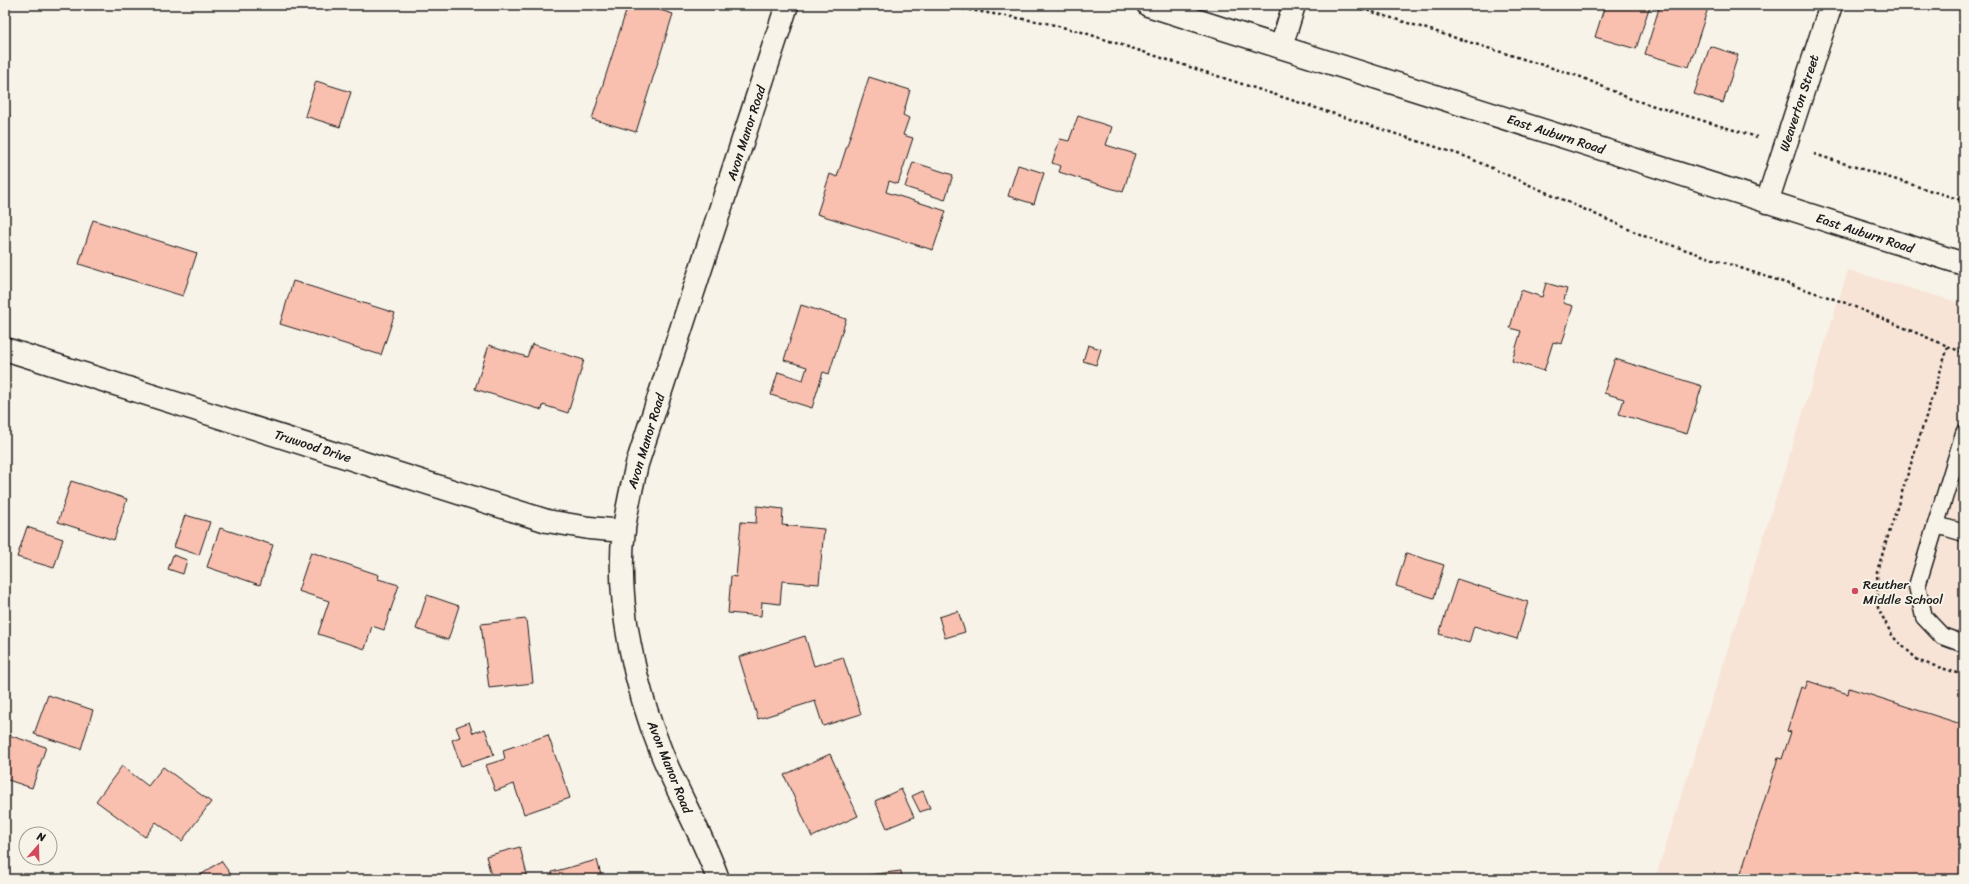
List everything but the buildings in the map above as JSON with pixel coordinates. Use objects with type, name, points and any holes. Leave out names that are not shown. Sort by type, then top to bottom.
[{"type":"street","name":"Avon Manor Road","points":[[718,879],[662,754],[642,698],[634,668],[623,587],[624,531],[629,495],[637,464],[787,5]]},
{"type":"street","name":"East Auburn Road","points":[[1148,5],[1964,264]]},
{"type":"street","points":[[1281,47],[1294,5]]},
{"type":"street","name":"Weaverton Street","points":[[1767,202],[1831,5]]},
{"type":"street","name":"Truwood Drive","points":[[5,348],[547,521],[589,528],[624,531]]},
{"type":"lane","points":[[1964,432],[1937,525],[1917,586],[1924,617],[1942,636],[1964,644]]},
{"type":"lane","points":[[1937,525],[1964,533]]},
{"type":"path","points":[[939,5],[1042,22],[1082,32],[1467,157],[1644,236],[1843,302],[1964,353]]},
{"type":"path","points":[[1350,5],[1581,77],[1630,99],[1749,135]]},
{"type":"path","points":[[1816,154],[1964,201]]},
{"type":"shaded area","name":"Reuther Middle School","points":[[1848,270],[1964,304],[1964,879],[1655,879]]},
{"type":"place","name":"Reuther Middle School","points":[[1855,591]]}]
